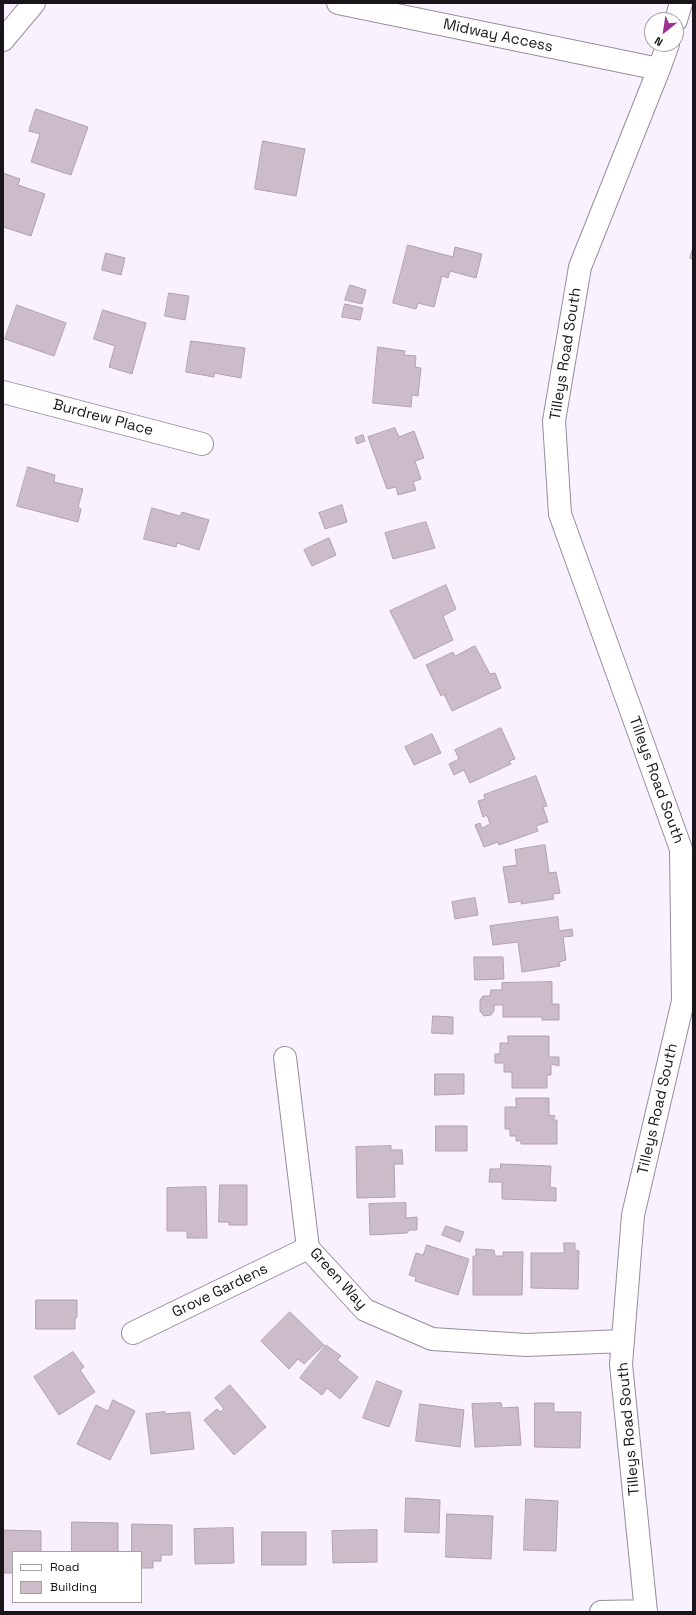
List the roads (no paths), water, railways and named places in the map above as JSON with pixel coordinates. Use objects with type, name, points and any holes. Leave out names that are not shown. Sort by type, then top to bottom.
[{"type":"street","points":[[3,40],[34,3]]},
{"type":"street","name":"Midway Access","points":[[338,3],[659,69]]},
{"type":"street","name":"Tilleys Road South","points":[[646,1611],[621,1364],[633,1215],[683,1001],[680,849],[560,514],[554,421],[580,267],[665,52]]},
{"type":"street","name":"Burdrew Place","points":[[3,392],[202,444]]},
{"type":"street","name":"Green Way","points":[[285,1058],[308,1248],[365,1310],[432,1339],[526,1345],[623,1342]]},
{"type":"street","name":"Grove Gardens","points":[[133,1333],[308,1248]]},
{"type":"street","points":[[601,1612],[646,1611]]}]
